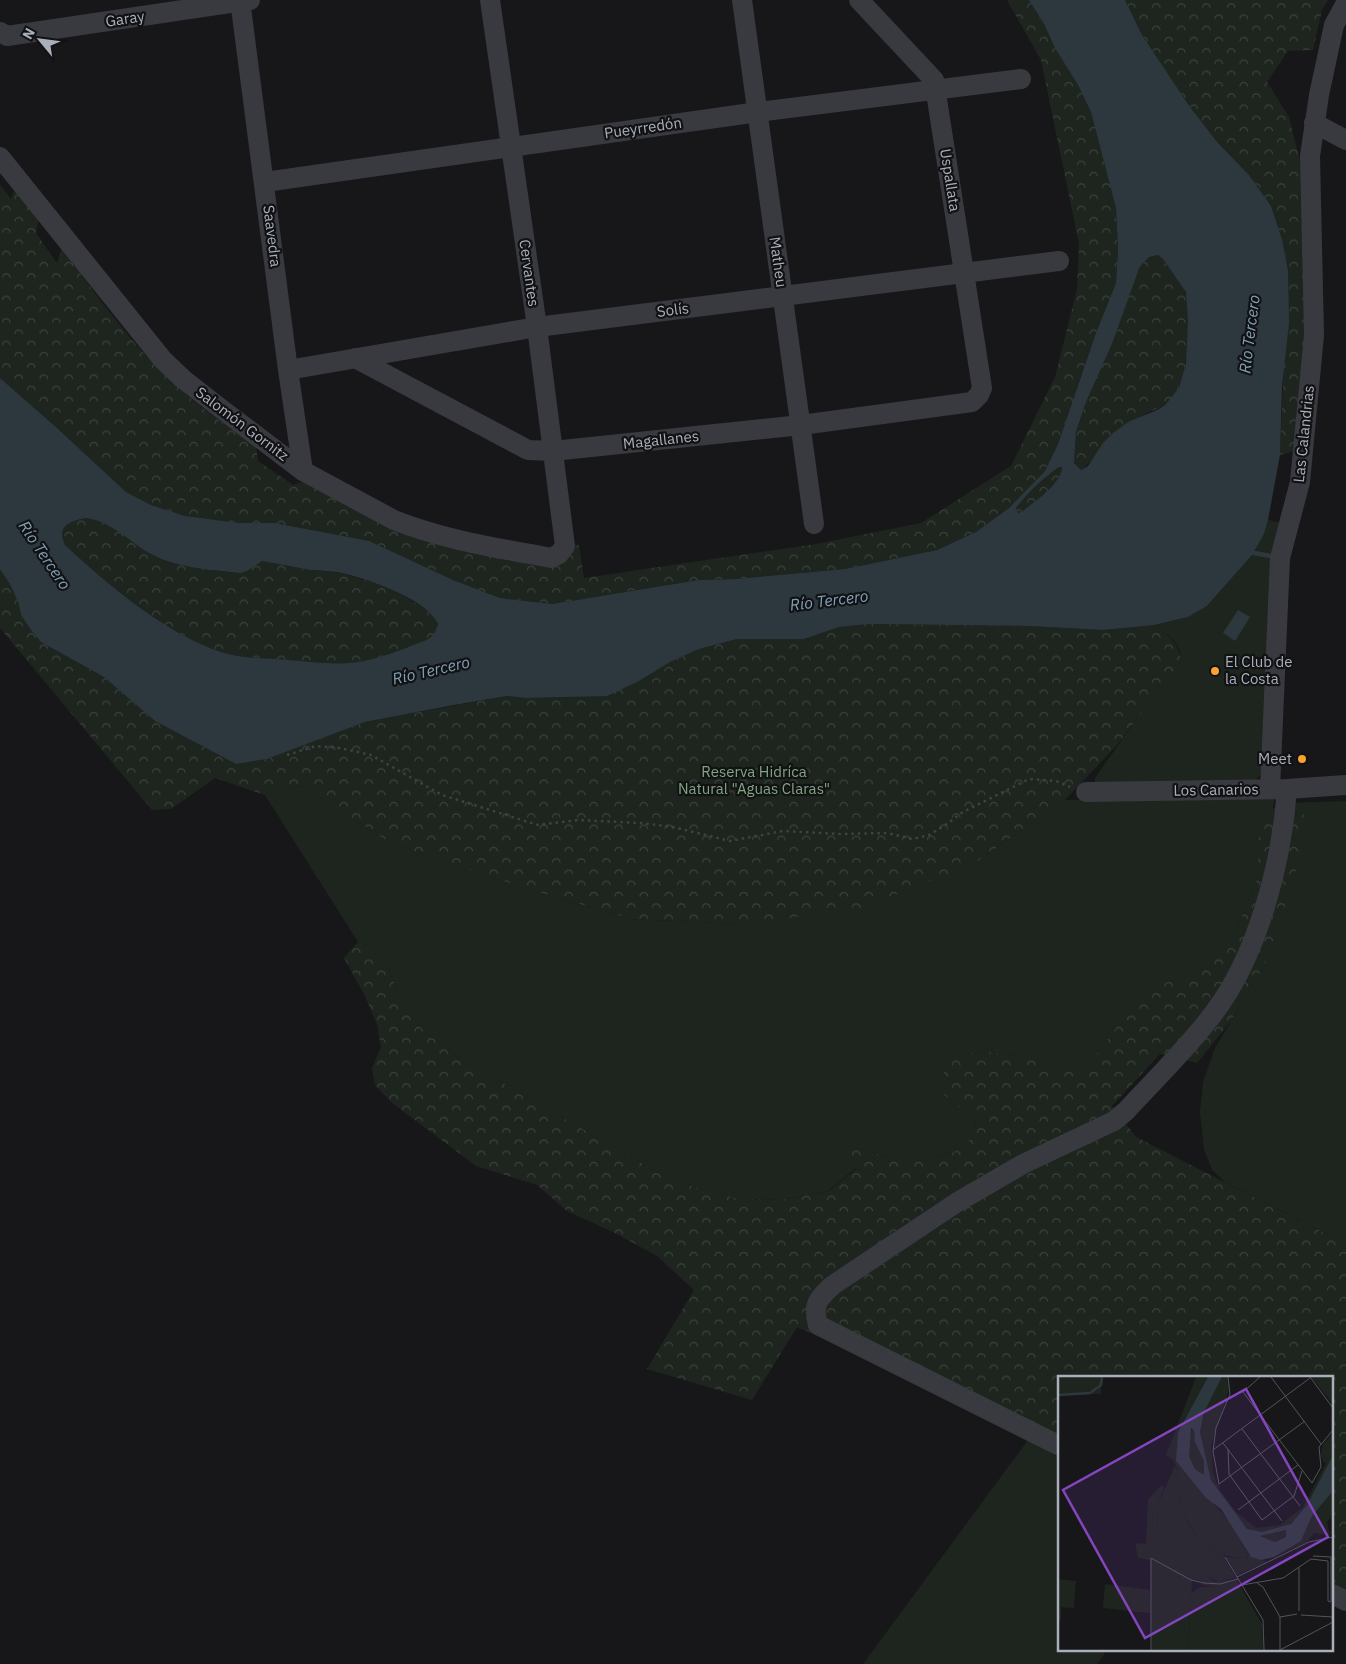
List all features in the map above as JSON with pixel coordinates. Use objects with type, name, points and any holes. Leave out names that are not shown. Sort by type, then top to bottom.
[{"type":"street","name":"Garay","points":[[0,32],[7,36],[244,0]]},
{"type":"street","name":"Saavedra","points":[[244,0],[288,370],[303,471]]},
{"type":"street","name":"Cervantes","points":[[490,0],[537,327],[565,546]]},
{"type":"street","name":"Matheu","points":[[742,0],[814,524]]},
{"type":"street","name":"Uspallata","points":[[859,0],[934,80],[982,388]]},
{"type":"street","name":"Las Calandrias","points":[[1058,1445],[818,1325],[814,1312],[821,1297],[833,1285],[956,1203],[1023,1164],[1114,1121],[1126,1111],[1213,1014],[1236,978],[1254,936],[1272,885],[1283,834],[1279,789],[1280,558],[1300,482],[1314,335],[1310,156],[1322,79],[1334,25],[1346,3]]},
{"type":"street","points":[[1322,79],[1346,38]]},
{"type":"street","name":"Pueyrredón","points":[[265,182],[758,112],[1021,79]]},
{"type":"street","points":[[1314,123],[1346,140]]},
{"type":"street","name":"Salomón Gornitz","points":[[0,157],[163,360],[183,379],[303,471],[394,520],[422,530],[456,539],[551,558],[559,554],[565,546]]},
{"type":"street","name":"Solís","points":[[288,370],[537,327],[1059,261]]},
{"type":"street","name":"Magallanes","points":[[354,358],[528,450],[553,451],[800,425],[972,402],[979,395],[982,388]]},
{"type":"street","name":"Los Canarios","points":[[1086,792],[1279,789],[1346,785]]},
{"type":"street","points":[[1334,1595],[1346,1601]]},
{"type":"path","points":[[287,755],[316,746],[340,748],[371,755],[442,795],[538,825],[578,820],[640,823],[673,827],[730,841],[783,831],[839,834],[887,833],[912,839],[929,835],[963,812],[1029,779],[1056,781],[1086,792]]},
{"type":"green space","points":[[1007,0],[1029,0],[1078,85],[1091,112],[1116,208],[1118,248],[1116,283],[1096,333],[1058,444],[1045,471],[1009,508],[976,532],[937,550],[845,569],[736,579],[699,580],[552,604],[500,598],[453,580],[274,523],[215,521],[185,516],[151,505],[126,492],[0,378],[0,185],[11,199],[15,187],[39,217],[36,233],[57,263],[62,248],[142,352],[191,398],[256,447],[258,461],[293,485],[304,481],[549,567],[562,563],[574,545],[579,545],[584,578],[816,544],[921,523],[1011,466],[1055,377],[1077,289],[1079,244],[1041,60]]},
{"type":"green space","points":[[1125,0],[1328,0],[1322,10],[1313,50],[1288,51],[1267,82],[1289,117],[1305,181],[1309,341],[1294,451],[1280,455],[1288,270],[1282,239],[1271,206],[1249,175],[1218,143],[1190,107],[1142,35]]},
{"type":"green space","points":[[1158,255],[1179,280],[1186,294],[1188,342],[1182,380],[1175,394],[1168,401],[1146,413],[1081,470],[1074,463],[1076,432],[1086,402],[1112,344],[1140,266],[1149,257]]},
{"type":"green space","points":[[1059,467],[1062,467],[1061,473],[1053,485],[1023,511],[1018,513],[1016,509],[1026,497]]},
{"type":"green space","points":[[86,518],[96,520],[113,528],[153,555],[171,561],[235,573],[248,570],[262,561],[341,573],[378,584],[403,595],[434,615],[438,624],[430,639],[381,657],[364,661],[326,663],[255,658],[221,652],[200,644],[159,621],[99,576],[65,545],[63,529],[70,523]]},
{"type":"green space","name":"El Club de la Costa","points":[[1268,520],[1283,523],[1261,774],[1255,781],[1095,786],[1095,778],[1181,656],[1175,642],[1154,625],[1188,617],[1207,606],[1252,555],[1264,534]]},
{"type":"green space","name":"Reserva Hidríca Natural \"Aguas Claras\"","points":[[0,569],[11,586],[21,615],[41,642],[104,677],[155,721],[236,764],[267,759],[365,722],[507,696],[526,698],[576,697],[670,662],[699,649],[737,639],[804,639],[839,627],[867,624],[1030,626],[1103,630],[1154,625],[1176,645],[1181,661],[1117,745],[1065,800],[973,864],[860,909],[742,924],[632,919],[524,888],[392,844],[300,785],[265,795],[215,778],[171,809],[152,810],[0,628]]},
{"type":"green space","points":[[300,785],[392,844],[524,888],[632,919],[742,924],[973,864],[1065,800],[1275,797],[1258,877],[1237,928],[1207,969],[1168,982],[1086,1068],[1059,1068],[1029,1058],[991,1052],[959,1054],[943,1094],[976,1121],[972,1138],[954,1152],[923,1161],[898,1161],[856,1147],[856,1168],[828,1191],[781,1200],[739,1199],[691,1186],[656,1171],[457,1057],[423,1030],[405,1008],[388,969],[374,948],[358,942],[265,795]]},
{"type":"green space","points":[[1346,801],[1346,1244],[1225,1182],[1212,1170],[1204,1149],[1200,1112],[1203,1082],[1215,1048],[1264,966],[1286,803]]},
{"type":"green space","points":[[1290,803],[1304,815],[1301,851],[1290,892],[1264,966],[1231,1021],[1197,1063],[1160,1054],[1112,1106],[1136,1137],[1346,1244],[1346,1590],[1334,1584],[1334,1376],[1058,1376],[1058,1435],[828,1322],[818,1336],[797,1327],[752,1400],[647,1369],[694,1290],[657,1256],[615,1233],[567,1211],[537,1185],[476,1166],[391,1102],[375,1085],[372,1068],[381,1047],[377,1024],[364,994],[344,958],[358,942],[374,948],[388,969],[405,1008],[423,1030],[457,1057],[656,1171],[691,1186],[739,1199],[781,1200],[829,1191],[856,1169],[850,1153],[856,1147],[898,1161],[923,1161],[954,1152],[972,1138],[976,1121],[943,1094],[944,1070],[959,1054],[991,1052],[1029,1058],[1059,1068],[1086,1068],[1142,994],[1207,968],[1237,928],[1258,877],[1258,840],[1270,809]]},
{"type":"green space","points":[[1028,1440],[1058,1457],[1058,1652],[1106,1652],[1097,1664],[863,1664]]},
{"type":"water","name":"Río Tercero","points":[[1029,0],[1125,0],[1142,35],[1190,107],[1218,143],[1249,175],[1271,206],[1282,239],[1288,270],[1289,323],[1282,387],[1280,455],[1268,520],[1264,534],[1252,555],[1207,606],[1188,617],[1154,625],[1103,630],[1030,626],[868,624],[839,627],[804,639],[737,639],[699,649],[670,662],[637,682],[607,696],[526,698],[507,696],[454,705],[365,722],[267,759],[236,764],[155,721],[104,677],[41,642],[21,615],[11,586],[0,569],[0,378],[126,492],[151,505],[185,516],[238,523],[274,523],[369,541],[453,580],[500,598],[552,604],[699,580],[736,579],[845,569],[937,550],[976,532],[1009,508],[1045,471],[1058,444],[1096,333],[1116,283],[1118,248],[1116,208],[1091,112],[1078,85],[1055,48],[1044,24]],"holes":[[[1158,255],[1163,259],[1186,292],[1188,321],[1186,363],[1179,388],[1165,405],[1128,422],[1113,433],[1103,443],[1088,466],[1081,470],[1074,463],[1076,432],[1086,402],[1112,344],[1140,266],[1149,257]],[[1062,467],[1061,473],[1053,485],[1023,511],[1018,513],[1016,508],[1053,471]],[[86,518],[105,524],[153,555],[185,566],[240,573],[247,571],[262,561],[353,576],[381,585],[410,598],[432,615],[438,624],[435,632],[429,639],[381,657],[364,661],[326,663],[255,658],[221,652],[200,644],[159,621],[99,576],[65,545],[63,529],[70,523]]]},
{"type":"water","points":[[1238,610],[1250,617],[1235,641],[1223,633]]},
{"type":"waterway","points":[[1254,553],[1276,557]]},
{"type":"place","name":"El Club de la Costa","points":[[1215,671]]},
{"type":"place","name":"Meet","points":[[1302,759]]}]
